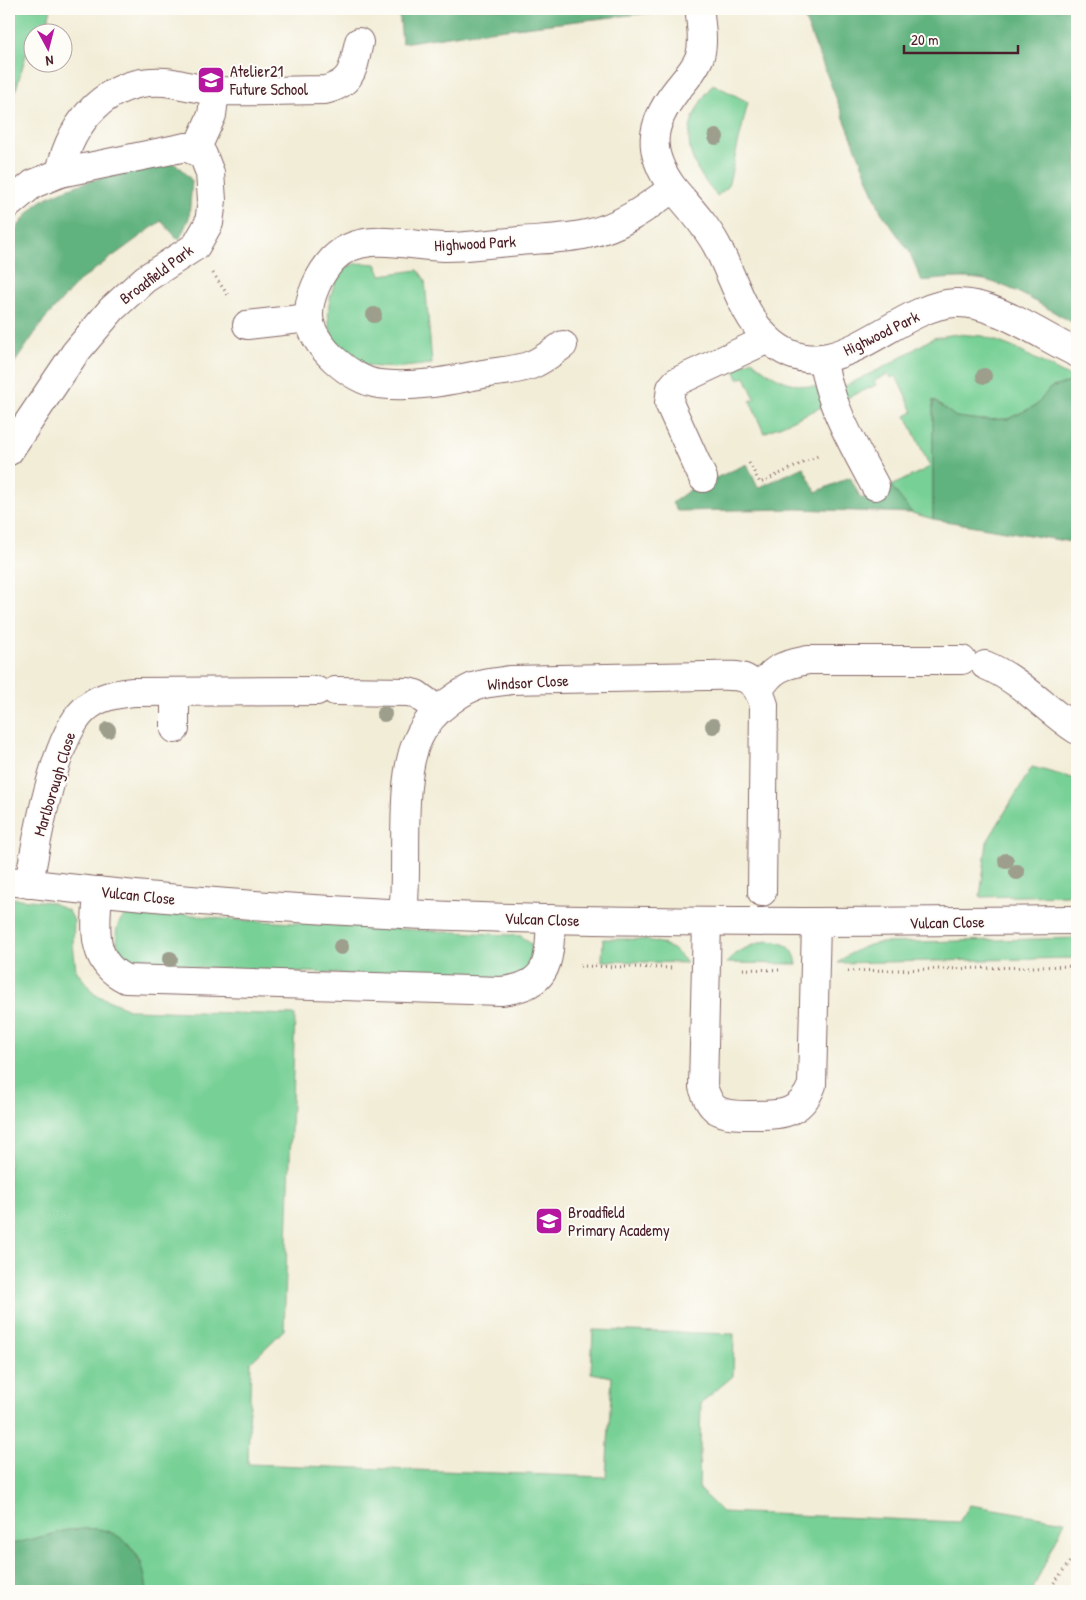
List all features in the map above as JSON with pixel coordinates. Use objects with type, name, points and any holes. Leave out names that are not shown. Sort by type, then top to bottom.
[{"type":"street","name":"Highwood Park","points":[[700,14],[702,37],[700,56],[692,72],[662,110],[654,134],[655,153],[661,171],[715,243],[753,320],[768,339],[781,348],[805,359],[823,358],[847,352],[865,344],[909,317],[955,303],[978,305],[997,312],[1077,353]]},
{"type":"street","points":[[60,173],[62,162],[78,127],[88,113],[114,92],[130,84],[165,82],[215,91],[325,90],[336,87],[351,75],[359,42]]},
{"type":"street","points":[[9,204],[33,184],[60,173],[174,148],[186,147],[196,150],[212,115],[215,91]]},
{"type":"street","name":"Broadfield Park","points":[[9,451],[74,353],[112,309],[145,279],[196,246],[209,223],[212,200],[210,174],[203,155],[196,150]]},
{"type":"street","name":"Highwood Park","points":[[309,318],[312,299],[319,279],[333,259],[348,247],[378,241],[444,247],[587,234],[610,228],[636,215],[673,188]]},
{"type":"street","points":[[247,325],[309,318],[315,336],[341,366],[358,377],[376,384],[440,384],[484,374],[509,371],[532,365],[563,346]]},
{"type":"street","points":[[703,478],[669,403],[671,388],[676,382],[768,339]]},
{"type":"street","points":[[823,358],[825,378],[831,394],[875,486]]},
{"type":"street","points":[[762,892],[764,705],[759,690],[768,674],[787,664],[808,660],[974,663],[1018,682],[1052,713],[1077,730]]},
{"type":"street","name":"Windsor Close","points":[[403,914],[406,888],[407,792],[412,756],[418,740],[438,710],[455,697],[479,685],[510,680],[736,676],[750,679],[759,690]]},
{"type":"street","name":"Marlborough Close","points":[[19,883],[66,736],[74,721],[83,710],[96,700],[113,694],[133,692],[326,691],[416,694],[438,710]]},
{"type":"street","points":[[175,692],[175,729]]},
{"type":"street","name":"Vulcan Close","points":[[19,883],[185,900],[403,914],[551,919],[816,923],[1077,920]]},
{"type":"street","points":[[98,891],[98,946],[104,962],[114,973],[126,979],[491,991],[522,989],[532,983],[542,973],[546,965],[550,949],[551,919]]},
{"type":"street","points":[[707,922],[703,1087],[709,1102],[715,1109],[724,1113],[774,1115],[788,1112],[799,1106],[807,1098],[812,1085],[816,923]]},
{"type":"path","points":[[9,42],[15,9]]},
{"type":"path","points":[[196,246],[247,325]]},
{"type":"path","points":[[749,463],[760,483],[791,466],[853,440]]},
{"type":"path","points":[[1048,1591],[1077,1552]]},
{"type":"green space","points":[[9,9],[51,9],[47,22],[22,22],[22,69],[9,113]]},
{"type":"green space","points":[[399,9],[684,9],[462,34],[402,43]]},
{"type":"green space","points":[[801,9],[1077,9],[1077,325],[1020,293],[996,283],[969,278],[922,281],[909,251],[881,212]]},
{"type":"green space","points":[[713,84],[748,102],[728,187],[717,196],[697,167],[691,154],[689,141],[690,128],[695,114],[702,99]]},
{"type":"green space","points":[[172,163],[181,168],[192,181],[189,218],[179,240],[161,221],[79,281],[44,320],[9,371],[9,241],[24,219],[34,207],[60,192],[99,179]]},
{"type":"green space","points":[[360,263],[376,264],[381,275],[418,270],[425,280],[432,364],[398,367],[372,366],[352,359],[336,344],[329,324],[328,314],[329,302],[335,282],[349,266]]},
{"type":"green space","points":[[956,334],[983,336],[1012,347],[1076,380],[1050,388],[1037,405],[1008,419],[981,420],[956,417],[933,400],[933,519],[912,513],[891,486],[930,467],[906,416],[913,412],[896,376],[891,378],[888,374],[874,381],[876,385],[842,400],[837,390],[888,365],[933,338]]},
{"type":"green space","points":[[752,360],[767,372],[782,380],[799,385],[817,387],[824,406],[764,433],[750,401],[755,399],[745,377],[738,379],[734,369]]},
{"type":"green space","points":[[1077,380],[1077,543],[933,519],[933,400],[956,417],[981,420],[1008,419],[1037,405],[1050,388]]},
{"type":"green space","points":[[747,464],[758,488],[803,467],[816,492],[850,477],[861,499],[891,486],[912,513],[797,509],[677,511],[672,503],[691,489]]},
{"type":"green space","points":[[1032,767],[1076,779],[1077,776],[1077,889],[1068,895],[980,897],[987,842]]},
{"type":"green space","points":[[9,898],[50,902],[69,911],[74,921],[73,944],[76,970],[94,994],[131,1010],[295,1015],[284,1330],[251,1362],[248,1464],[606,1477],[612,1377],[591,1373],[593,1330],[734,1334],[733,1376],[701,1403],[699,1489],[722,1512],[959,1522],[970,1505],[1065,1521],[1032,1591],[147,1591],[141,1561],[128,1543],[68,1530],[9,1545]]},
{"type":"green space","points":[[148,909],[223,919],[521,936],[531,944],[532,958],[525,971],[508,980],[129,965],[117,945],[116,937],[119,922],[124,916],[134,911]]},
{"type":"green space","points":[[1077,938],[1077,958],[838,963],[857,950],[879,943]]},
{"type":"green space","points":[[603,939],[649,940],[669,947],[687,963],[602,961]]},
{"type":"green space","points":[[767,941],[778,942],[791,949],[797,964],[726,963],[745,949]]},
{"type":"green space","points":[[99,1529],[122,1539],[129,1545],[140,1562],[147,1591],[9,1591],[9,1545],[68,1530]]},
{"type":"place","name":"Atelier21 Future School","points":[[211,80]]},
{"type":"place","name":"Broadfield Primary Academy","points":[[549,1221]]}]
